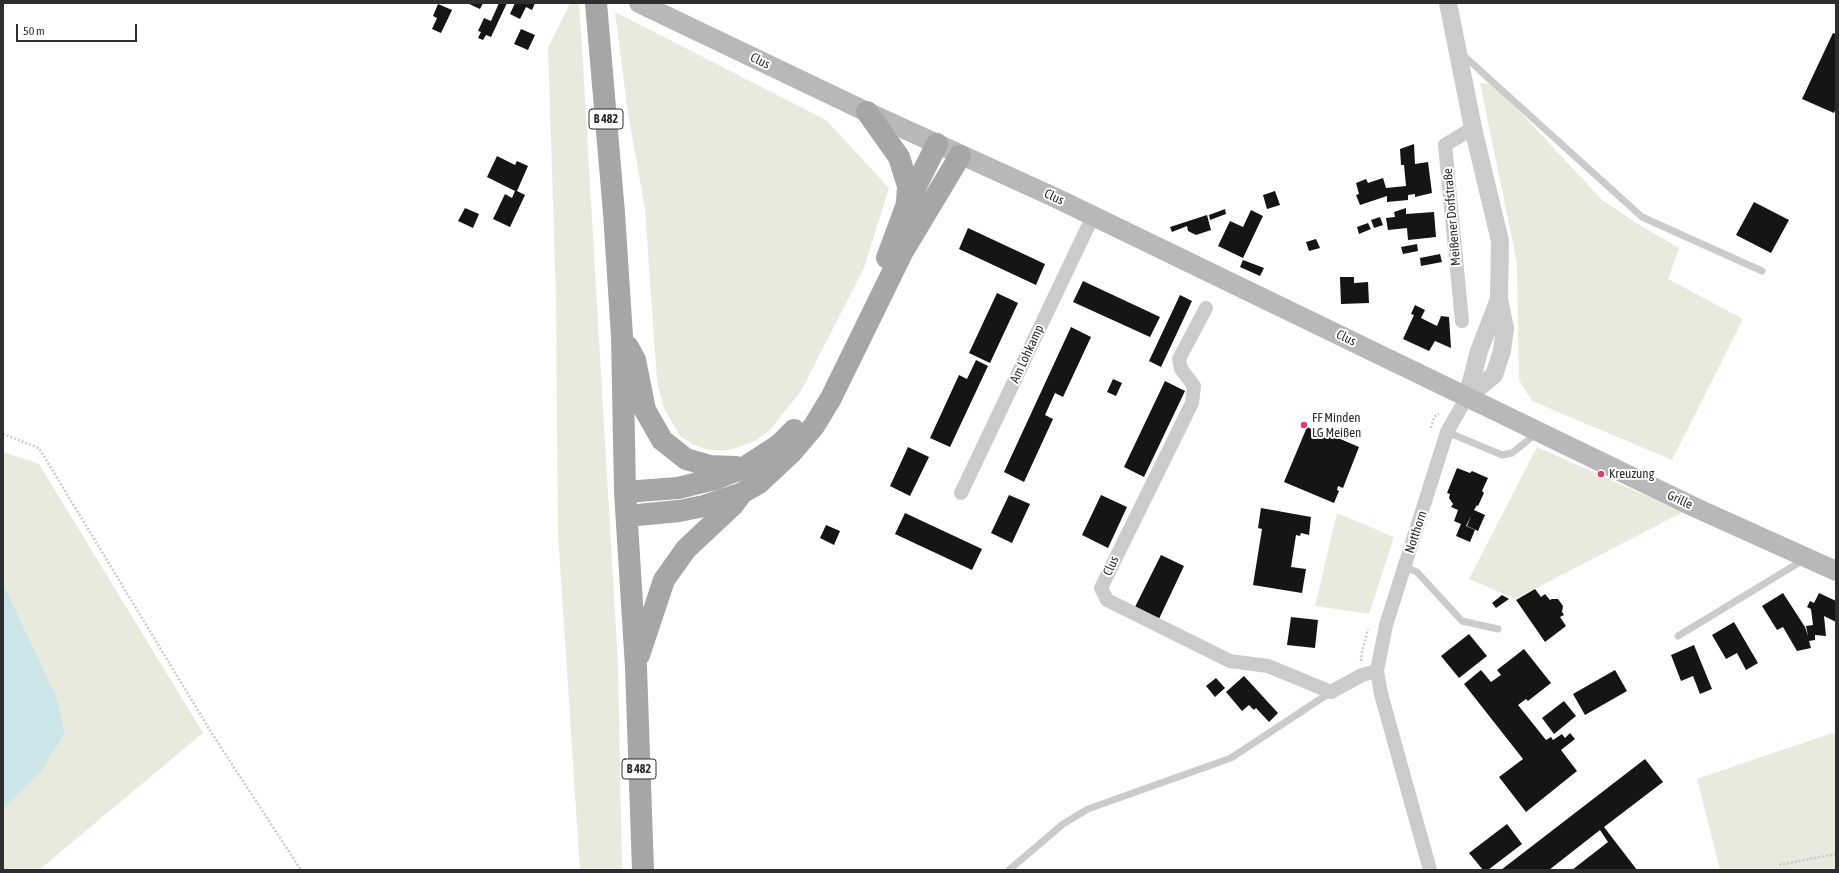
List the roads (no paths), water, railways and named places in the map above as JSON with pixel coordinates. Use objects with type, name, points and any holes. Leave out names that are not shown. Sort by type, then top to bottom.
[{"type":"main road","name":"B 482","points":[[596,3],[613,205],[622,336],[625,492],[636,668],[643,870]]},
{"type":"main road","name":"Clus","points":[[639,3],[866,112],[1093,216],[1467,397]]},
{"type":"main road","points":[[866,112],[899,157],[908,186],[907,204]]},
{"type":"main road","points":[[625,492],[678,488],[715,478],[745,467],[779,445],[801,423],[821,394],[837,366],[892,248],[907,204],[937,144]]},
{"type":"main road","points":[[627,516],[685,510],[704,506],[740,494],[759,483],[791,453],[814,426],[831,398],[904,251],[960,156]]},
{"type":"main road","points":[[622,336],[635,360],[645,410],[662,440],[686,459],[710,466],[745,467]]},
{"type":"main road","name":"Grille","points":[[1467,397],[1540,431],[1694,507],[1836,571]]},
{"type":"main road","points":[[636,668],[664,580],[686,549],[733,505],[740,494]]},
{"type":"street","points":[[1448,3],[1473,128],[1500,241],[1499,299],[1479,351],[1467,397]]},
{"type":"street","name":"Meißener Dorfstraße","points":[[1462,321],[1445,145],[1473,128]]},
{"type":"street","name":"Am Lohkamp","points":[[961,493],[1093,216]]},
{"type":"street","name":"Clus","points":[[1206,308],[1179,359],[1181,368],[1194,386],[1192,403],[1101,588],[1107,600],[1230,662],[1268,666],[1331,692]]},
{"type":"street","name":"Notthorn","points":[[1430,870],[1381,694],[1377,671],[1386,625],[1447,432],[1467,397]]},
{"type":"street","points":[[1331,692],[1362,675],[1377,671]]},
{"type":"lane","points":[[1457,50],[1642,217],[1762,271]]},
{"type":"lane","points":[[1447,432],[1502,456],[1512,453],[1540,431]]},
{"type":"lane","points":[[1678,636],[1807,558]]},
{"type":"lane","points":[[1405,567],[1417,572],[1462,621],[1498,630]]},
{"type":"lane","points":[[1010,870],[1063,824],[1088,809],[1231,758],[1331,692]]},
{"type":"water","points":[[3,583],[57,698],[65,734],[40,773],[3,809]]},
{"type":"place","name":"FF Minden LG Meißen","points":[[1304,425]]},
{"type":"place","name":"Kreuzung","points":[[1601,474]]}]
